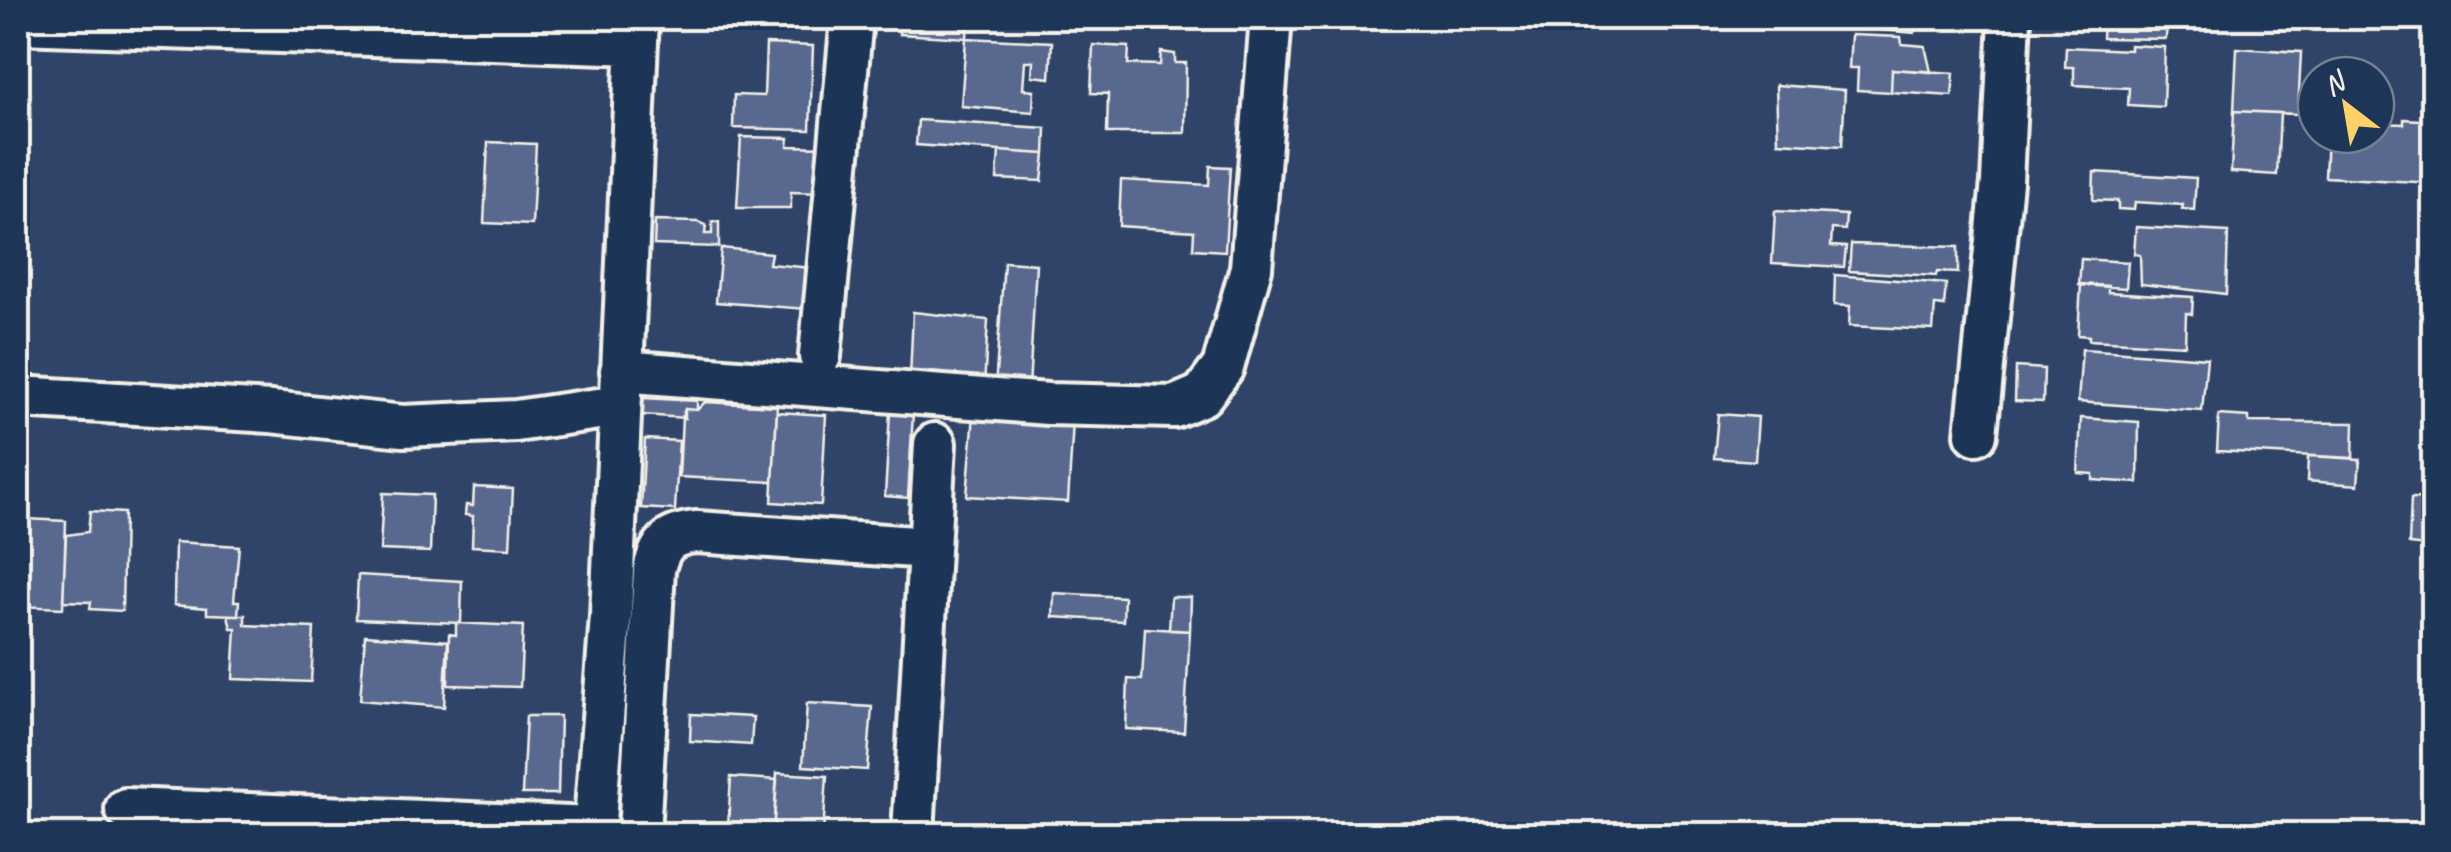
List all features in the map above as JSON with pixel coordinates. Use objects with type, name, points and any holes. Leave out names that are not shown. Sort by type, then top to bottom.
[{"type":"street","points":[[820,356],[852,18]]},
{"type":"street","points":[[18,397],[271,412],[403,426],[516,421],[620,389],[1174,407],[1202,395],[1223,368],[1251,268],[1270,18]]},
{"type":"street","points":[[1976,434],[2002,182],[2010,18]]},
{"type":"street","points":[[18,23],[637,31],[610,616],[594,831],[126,809]]},
{"type":"street","points":[[913,834],[935,444]]},
{"type":"street","points":[[639,834],[654,570],[658,550],[668,539],[678,533],[697,532],[929,548]]},
{"type":"building","points":[[900,18],[968,18],[967,38],[899,34]]},
{"type":"building","points":[[1793,18],[1915,18],[1914,33],[1793,22]]},
{"type":"building","points":[[2103,18],[2167,18],[2166,39],[2102,38]]},
{"type":"building","points":[[1851,35],[1901,37],[1902,44],[1925,46],[1931,72],[1892,69],[1891,92],[1857,90],[1858,68],[1849,68]]},
{"type":"building","points":[[966,38],[1052,42],[1050,78],[1032,76],[1033,61],[1025,61],[1023,89],[1034,90],[1033,112],[961,106]]},
{"type":"building","points":[[766,44],[813,46],[810,130],[733,128],[734,95],[764,96]]},
{"type":"building","points":[[1093,45],[1129,47],[1128,64],[1160,65],[1161,52],[1175,54],[1175,63],[1186,63],[1185,133],[1107,133],[1108,94],[1091,93]]},
{"type":"building","points":[[2130,45],[2165,47],[2163,107],[2128,105],[2129,88],[2074,85],[2074,67],[2065,67],[2066,47],[2130,50]]},
{"type":"building","points":[[2237,48],[2301,52],[2296,55],[2296,114],[2234,111]]},
{"type":"building","points":[[1892,69],[1954,73],[1952,96],[1891,92]]},
{"type":"building","points":[[1776,85],[1845,90],[1842,146],[1778,142]]},
{"type":"building","points":[[2234,111],[2280,113],[2277,175],[2231,172]]},
{"type":"building","points":[[2404,119],[2434,121],[2434,183],[2325,177],[2326,155],[2396,155],[2396,124],[2404,124]]},
{"type":"building","points":[[918,120],[1046,128],[1045,154],[916,145]]},
{"type":"building","points":[[741,137],[789,138],[788,146],[827,147],[824,193],[791,192],[791,208],[737,208]]},
{"type":"building","points":[[488,142],[536,144],[532,225],[484,223]]},
{"type":"building","points":[[999,151],[1045,154],[1042,181],[997,179]]},
{"type":"building","points":[[1210,166],[1230,167],[1225,251],[1193,249],[1194,231],[1119,226],[1121,180],[1209,185]]},
{"type":"building","points":[[2094,172],[2196,178],[2194,210],[2182,209],[2183,205],[2135,202],[2134,210],[2118,209],[2118,201],[2093,200]]},
{"type":"building","points":[[1775,211],[1846,215],[1845,230],[1832,229],[1831,246],[1846,247],[1844,267],[1772,263]]},
{"type":"building","points":[[655,221],[698,222],[706,225],[705,234],[712,234],[712,222],[719,222],[719,247],[654,245]]},
{"type":"building","points":[[2136,227],[2228,232],[2226,294],[2141,284],[2140,255],[2134,254]]},
{"type":"building","points":[[1851,244],[1958,247],[1958,273],[1937,272],[1936,276],[1849,271]]},
{"type":"building","points":[[721,248],[771,253],[769,264],[811,268],[807,309],[716,302]]},
{"type":"building","points":[[2081,259],[2128,262],[2126,288],[2079,285]]},
{"type":"building","points":[[1004,262],[1036,264],[1029,389],[995,388]]},
{"type":"building","points":[[1835,275],[1946,284],[1944,306],[1935,305],[1933,330],[1849,326],[1850,306],[1834,305]]},
{"type":"building","points":[[2081,284],[2108,286],[2108,292],[2193,297],[2192,314],[2186,313],[2185,345],[2089,340],[2089,336],[2078,335]]},
{"type":"building","points":[[913,312],[988,320],[984,387],[910,378]]},
{"type":"building","points":[[2082,349],[2207,358],[2202,411],[2078,402]]},
{"type":"building","points":[[2016,367],[2044,369],[2043,402],[2015,401]]},
{"type":"building","points":[[643,398],[697,401],[697,410],[685,409],[685,418],[642,415]]},
{"type":"building","points":[[705,402],[777,406],[773,482],[679,477],[682,417],[685,409],[697,410]]},
{"type":"building","points":[[777,412],[826,415],[821,505],[772,502]]},
{"type":"building","points":[[890,412],[913,413],[908,498],[885,496]]},
{"type":"building","points":[[974,414],[1073,422],[1068,502],[967,496]]},
{"type":"building","points":[[1718,414],[1758,417],[1755,461],[1714,458]]},
{"type":"building","points":[[2219,415],[2249,417],[2249,422],[2354,423],[2353,458],[2217,451]]},
{"type":"building","points":[[2081,418],[2139,422],[2138,483],[2093,480],[2093,474],[2078,473]]},
{"type":"building","points":[[645,439],[679,441],[675,510],[641,508]]},
{"type":"building","points":[[2308,456],[2360,459],[2358,485],[2307,481]]},
{"type":"building","points":[[474,487],[513,489],[510,548],[472,546],[473,516],[465,515],[466,505],[473,506]]},
{"type":"building","points":[[383,493],[432,495],[430,552],[380,550]]},
{"type":"building","points":[[2411,498],[2434,499],[2434,547],[2409,544]]},
{"type":"building","points":[[90,511],[124,513],[122,611],[90,609],[91,602],[63,601],[66,535],[88,532]]},
{"type":"building","points":[[26,519],[66,521],[63,608],[18,606]]},
{"type":"building","points":[[175,542],[239,546],[234,601],[239,601],[238,615],[207,614],[207,608],[174,605]]},
{"type":"building","points":[[358,575],[462,581],[461,623],[356,619]]},
{"type":"building","points":[[1054,593],[1124,597],[1123,621],[1053,617]]},
{"type":"building","points":[[1171,597],[1191,597],[1190,631],[1169,630]]},
{"type":"building","points":[[228,615],[245,615],[245,625],[314,628],[311,682],[233,679],[236,628],[231,628]]},
{"type":"building","points":[[456,623],[523,626],[520,687],[448,685],[449,634],[456,635]]},
{"type":"building","points":[[1145,628],[1190,631],[1184,732],[1126,729],[1128,679],[1142,680]]},
{"type":"building","points":[[365,635],[448,641],[444,707],[360,700]]},
{"type":"building","points":[[807,703],[872,707],[867,770],[803,766]]},
{"type":"building","points":[[691,714],[753,717],[751,745],[690,741]]},
{"type":"building","points":[[526,716],[560,716],[558,794],[522,794]]},
{"type":"building","points":[[777,773],[827,776],[823,834],[773,834]]},
{"type":"building","points":[[731,777],[777,780],[773,834],[715,834],[716,824],[728,825]]}]
